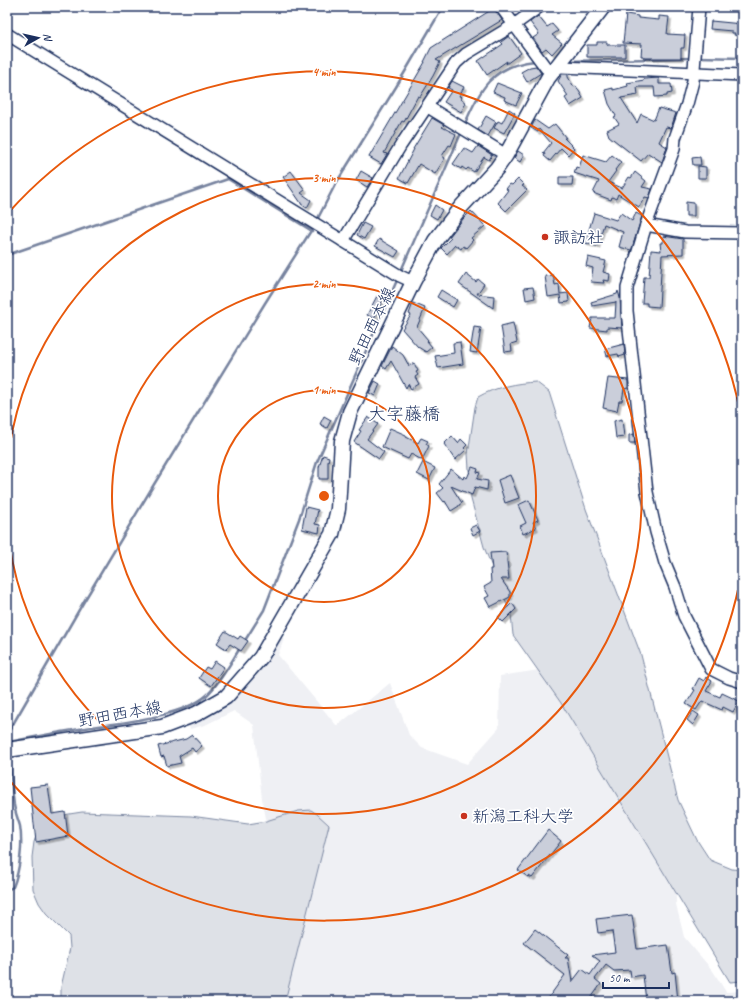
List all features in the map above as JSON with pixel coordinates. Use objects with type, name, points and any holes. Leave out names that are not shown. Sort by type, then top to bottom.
[{"type":"main road","name":"野田西本線","points":[[7,750],[162,727],[196,714],[226,697],[261,658],[332,534],[338,509],[342,441],[346,424],[404,277],[497,168],[506,155],[554,69],[603,7]]},
{"type":"street","points":[[502,7],[546,68],[554,69],[562,67],[742,75]]},
{"type":"street","points":[[343,241],[401,145],[460,59],[514,25],[538,7]]},
{"type":"street","points":[[699,7],[693,81],[687,104],[675,138],[674,149],[646,225],[627,288],[626,311],[647,492],[656,532],[676,587],[684,616],[711,669],[729,678],[742,682]]},
{"type":"street","points":[[7,34],[404,277]]},
{"type":"street","points":[[428,107],[506,155]]},
{"type":"street","points":[[646,225],[685,232],[742,233]]},
{"type":"shaded area","points":[[536,382],[549,392],[586,509],[641,655],[678,800],[697,840],[710,860],[732,869],[742,870],[742,981],[730,982],[561,703],[513,635],[511,615],[484,547],[471,499],[468,454],[475,407],[478,397],[506,386]]},
{"type":"shaded area","name":"新潟工科大学","points":[[278,634],[284,639],[278,655],[337,726],[390,683],[409,735],[422,748],[467,764],[499,728],[500,676],[632,656],[675,856],[676,904],[684,937],[713,971],[726,992],[742,991],[742,1001],[275,1001],[279,881],[262,799],[254,725],[234,711],[205,725],[190,729],[186,723],[218,708]]},
{"type":"shaded area","points":[[311,810],[329,825],[285,1001],[61,1001],[61,987],[70,948],[69,936],[46,913],[39,903],[33,889],[32,857],[34,842],[38,831],[63,815],[82,812],[191,816],[248,824],[266,821],[298,811]]},
{"type":"building","points":[[494,8],[502,20],[436,60],[440,62],[433,76],[420,97],[418,96],[404,122],[402,121],[384,153],[387,154],[381,164],[369,157],[425,62],[431,48]]},
{"type":"building","points":[[626,14],[638,16],[638,18],[659,20],[659,16],[669,17],[667,34],[685,35],[684,48],[681,48],[681,58],[644,58],[641,56],[642,44],[623,43]]},
{"type":"building","points":[[538,16],[547,27],[552,24],[558,31],[552,35],[562,43],[552,54],[546,48],[542,51],[533,38],[539,34],[530,22]]},
{"type":"building","points":[[711,21],[742,24],[742,36],[734,35],[735,33],[732,33],[732,31],[710,29]]},
{"type":"building","points":[[509,36],[521,53],[487,75],[478,61],[503,44],[501,42]]},
{"type":"building","points":[[597,42],[607,42],[607,45],[625,45],[625,57],[587,57],[587,45],[597,45]]},
{"type":"building","points":[[536,66],[541,73],[527,82],[521,72],[530,67]]},
{"type":"building","points":[[562,74],[568,74],[568,77],[574,87],[576,86],[583,98],[570,106],[565,98],[568,96],[558,81]]},
{"type":"building","points":[[659,78],[659,84],[671,84],[672,93],[667,94],[667,96],[655,97],[654,87],[637,87],[638,95],[621,98],[637,123],[641,114],[654,120],[659,108],[676,113],[671,128],[666,127],[659,142],[667,147],[662,162],[648,153],[641,161],[609,136],[607,130],[619,124],[614,117],[616,116],[609,104],[605,90],[613,88],[613,90],[628,86],[627,83],[644,79]]},
{"type":"building","points":[[452,81],[464,87],[459,96],[462,97],[461,99],[466,103],[461,112],[444,102],[452,90],[448,88]]},
{"type":"building","points":[[497,83],[522,93],[516,105],[504,100],[505,97],[493,92]]},
{"type":"building","points":[[509,109],[515,113],[504,133],[494,128],[498,121],[502,123]]},
{"type":"building","points":[[486,116],[496,122],[488,136],[478,130]]},
{"type":"building","points":[[432,118],[444,125],[442,127],[456,134],[451,146],[449,145],[442,156],[445,158],[435,174],[419,164],[408,183],[399,178],[413,149]]},
{"type":"building","points":[[535,120],[548,129],[555,124],[566,138],[564,138],[574,148],[568,155],[561,148],[550,161],[544,156],[545,154],[543,153],[551,143],[539,129],[538,132],[531,128]]},
{"type":"building","points":[[478,146],[492,155],[489,160],[484,157],[474,172],[468,168],[466,170],[462,167],[461,169],[453,164],[464,148],[473,153]]},
{"type":"building","points":[[518,151],[524,155],[520,162],[514,158]]},
{"type":"building","points":[[583,155],[606,162],[612,155],[621,162],[608,182],[622,188],[629,177],[631,178],[635,172],[646,181],[642,187],[652,189],[649,198],[645,197],[639,207],[618,194],[616,199],[612,197],[611,200],[593,193],[599,181],[574,173],[576,167],[579,168]]},
{"type":"building","points":[[700,157],[701,165],[693,165],[692,158]]},
{"type":"building","points":[[698,166],[706,167],[706,178],[698,178]]},
{"type":"building","points":[[291,171],[305,190],[301,193],[311,200],[307,208],[301,204],[283,177]]},
{"type":"building","points":[[361,171],[373,178],[367,187],[356,180]]},
{"type":"building","points":[[559,177],[573,177],[572,185],[559,185]]},
{"type":"building","points":[[518,179],[524,185],[522,186],[527,190],[506,211],[498,203],[508,190],[506,189],[510,184],[512,185]]},
{"type":"building","points":[[686,202],[694,203],[694,216],[686,216]]},
{"type":"building","points":[[435,205],[442,210],[437,219],[430,215]]},
{"type":"building","points":[[471,211],[485,226],[471,238],[473,240],[466,248],[463,246],[461,249],[455,245],[447,254],[441,248],[451,238],[449,237]]},
{"type":"building","points":[[594,213],[616,220],[621,213],[632,221],[636,213],[642,216],[630,255],[631,250],[619,247],[623,232],[604,224],[597,246],[585,243]]},
{"type":"building","points":[[363,223],[371,227],[364,239],[357,235]]},
{"type":"building","points":[[663,236],[683,239],[683,254],[662,255],[659,307],[647,306],[647,303],[642,303],[644,277],[649,277],[651,250],[661,251],[660,243],[663,243]]},
{"type":"building","points":[[379,239],[399,251],[395,257],[375,246]]},
{"type":"building","points":[[588,257],[606,261],[603,272],[610,274],[609,281],[603,280],[604,283],[591,282],[593,268],[586,266]]},
{"type":"building","points":[[466,274],[476,282],[478,279],[484,284],[477,294],[494,296],[493,308],[459,284]]},
{"type":"building","points":[[553,275],[555,285],[559,284],[560,294],[568,293],[569,302],[561,303],[560,295],[548,297],[545,276]]},
{"type":"building","points":[[533,287],[535,298],[526,300],[524,288]]},
{"type":"building","points":[[441,290],[457,300],[453,307],[437,297]]},
{"type":"building","points":[[618,291],[620,298],[622,328],[607,327],[607,330],[590,328],[592,318],[615,318],[616,302],[592,306],[591,302],[617,294]]},
{"type":"building","points":[[377,296],[383,299],[374,319],[367,315]]},
{"type":"building","points":[[413,303],[425,308],[417,327],[432,347],[426,352],[418,347],[402,329],[411,315],[409,314]]},
{"type":"building","points":[[513,323],[517,342],[511,344],[512,351],[505,352],[501,326]]},
{"type":"building","points":[[474,327],[481,328],[477,353],[470,352]]},
{"type":"building","points":[[460,342],[463,364],[438,368],[435,356],[454,353],[453,343]]},
{"type":"building","points":[[624,344],[625,355],[619,357],[618,354],[607,356],[605,349]]},
{"type":"building","points":[[392,346],[403,355],[409,366],[414,363],[418,371],[416,372],[418,375],[415,377],[419,384],[411,389],[408,384],[406,388],[391,361],[386,369],[382,366]]},
{"type":"building","points":[[608,378],[628,380],[628,388],[624,389],[622,401],[619,401],[617,411],[603,408]]},
{"type":"building","points":[[375,381],[380,384],[375,396],[369,393]]},
{"type":"building","points":[[324,416],[331,420],[327,428],[320,424]]},
{"type":"building","points":[[368,417],[378,424],[367,439],[384,452],[379,459],[354,442],[361,431],[359,430]]},
{"type":"building","points":[[622,419],[624,437],[616,438],[614,421]]},
{"type":"building","points":[[390,428],[406,435],[406,437],[418,443],[421,438],[428,441],[426,444],[429,446],[422,460],[411,454],[408,459],[382,447]]},
{"type":"building","points":[[634,434],[635,443],[629,443],[629,435]]},
{"type":"building","points":[[452,436],[458,443],[461,439],[467,445],[464,448],[466,450],[455,460],[444,444]]},
{"type":"building","points":[[323,455],[329,457],[328,479],[319,479],[319,467]]},
{"type":"building","points":[[423,462],[435,468],[429,480],[417,474]]},
{"type":"building","points":[[472,467],[478,469],[477,472],[480,473],[477,479],[488,481],[487,490],[475,487],[472,495],[451,486],[462,503],[451,511],[445,501],[444,502],[437,493],[443,488],[439,484],[451,469],[463,479],[464,476],[467,478]]},
{"type":"building","points":[[510,475],[519,498],[505,503],[498,480]]},
{"type":"building","points":[[529,500],[538,520],[533,522],[536,528],[523,534],[520,526],[526,523],[518,505]]},
{"type":"building","points":[[306,507],[318,510],[315,524],[320,525],[319,533],[302,529]]},
{"type":"building","points":[[476,525],[480,531],[473,535],[470,528]]},
{"type":"building","points":[[506,552],[509,579],[501,579],[510,592],[510,597],[490,607],[485,598],[489,596],[484,587],[491,583],[490,569],[492,569],[490,553]]},
{"type":"building","points":[[512,603],[516,609],[503,622],[498,617]]},
{"type":"building","points":[[225,631],[238,639],[240,636],[248,641],[241,651],[230,644],[226,649],[217,643]]},
{"type":"building","points":[[215,661],[224,667],[211,686],[199,678],[206,667],[210,669]]},
{"type":"building","points":[[706,677],[712,681],[706,691],[720,697],[722,693],[739,701],[733,712],[723,707],[722,710],[702,701],[696,710],[686,704],[695,690],[693,689],[699,678],[704,681]]},
{"type":"building","points":[[693,711],[699,715],[693,725],[687,720]]},
{"type":"building","points":[[192,735],[202,746],[195,752],[192,748],[179,756],[181,763],[167,766],[164,756],[161,757],[158,746],[186,739]]},
{"type":"building","points":[[48,785],[52,814],[65,812],[68,836],[36,842],[30,787]]},
{"type":"building","points":[[548,830],[561,841],[532,878],[529,876],[528,877],[518,870]]},
{"type":"building","points":[[632,915],[637,949],[668,945],[672,973],[675,972],[678,1001],[646,1001],[643,975],[631,977],[630,970],[614,971],[606,965],[595,979],[601,984],[589,1001],[546,1001],[565,975],[524,943],[535,929],[568,955],[565,958],[568,958],[572,982],[582,969],[590,975],[600,961],[592,955],[615,952],[612,931],[598,933],[596,919]]},
{"type":"waterway","points":[[316,222],[335,185],[396,87],[443,7]]},
{"type":"waterway","points":[[698,57],[742,58]]},
{"type":"waterway","points":[[568,61],[691,58]]},
{"type":"waterway","points":[[464,126],[475,101],[489,82],[508,68],[520,63],[535,61]]},
{"type":"waterway","points":[[400,273],[462,131]]},
{"type":"waterway","points":[[7,255],[228,179],[312,231]]},
{"type":"waterway","points":[[9,746],[9,731],[83,603],[265,303],[314,226]]},
{"type":"waterway","points":[[244,642],[264,610],[299,519],[317,462],[398,278]]},
{"type":"waterway","points":[[9,742],[65,731],[140,720],[171,713],[185,708],[197,702],[212,690],[225,673],[240,648]]},
{"type":"waterway","points":[[7,890],[13,887],[19,865],[21,849],[20,826],[14,805],[10,755]]},
{"type":"place","name":"諏訪社","points":[[545,237]]},
{"type":"place","name":"新潟工科大学","points":[[464,816]]},
{"type":"district","name":"大字藤橋","points":[[404,414]]}]
